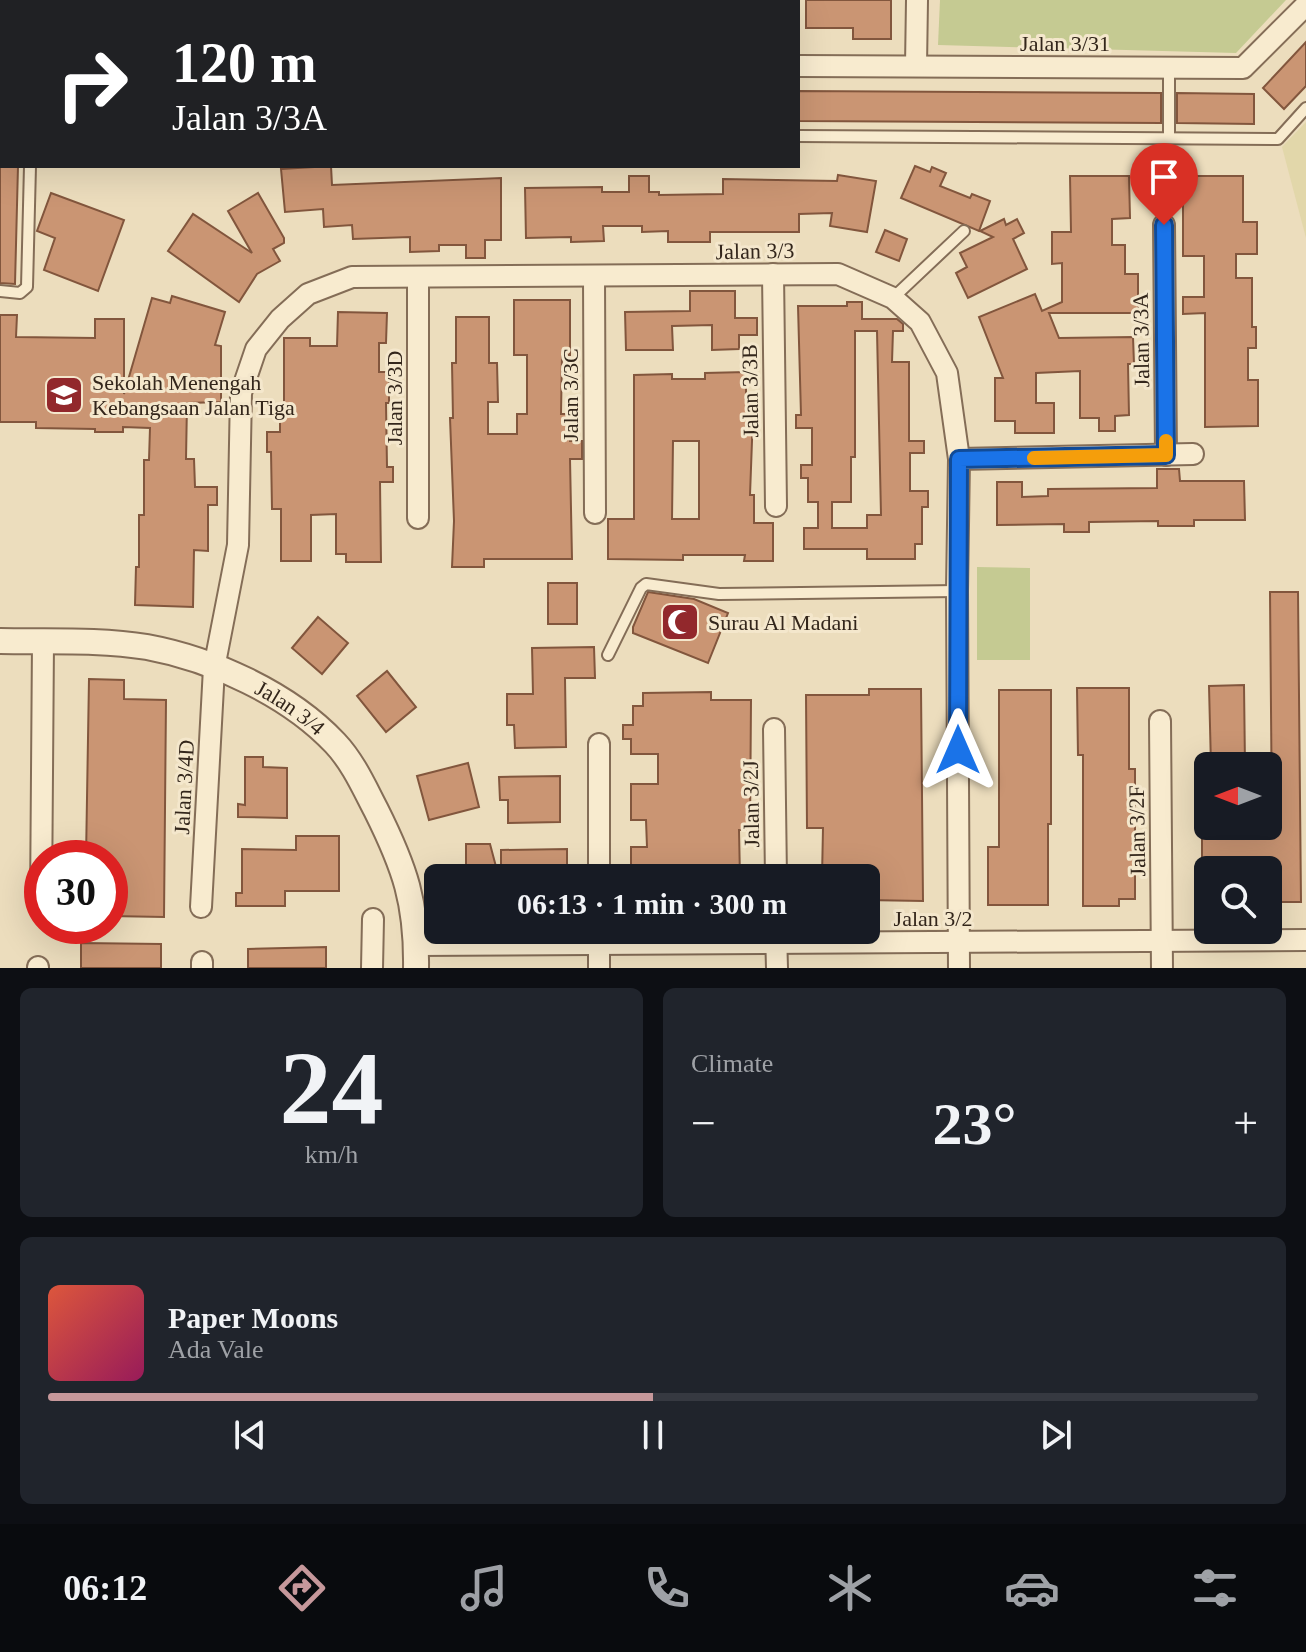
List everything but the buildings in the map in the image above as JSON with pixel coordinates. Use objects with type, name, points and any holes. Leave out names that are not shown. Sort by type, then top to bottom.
[{"type":"street","points":[[916,66],[917,0]]},
{"type":"street","name":"Jalan 3/31","points":[[800,66],[1243,68],[1306,5]]},
{"type":"street","name":"Jalan 3/3A","points":[[1164,225],[1166,455]]},
{"type":"street","name":"Jalan 3/3B","points":[[773,274],[776,506]]},
{"type":"street","name":"Jalan 3/3","points":[[222,625],[238,545],[241,393],[256,349],[280,319],[308,294],[352,277],[838,274],[893,298],[920,322],[947,373],[959,459],[959,968]]},
{"type":"street","name":"Jalan 3/3C","points":[[594,277],[595,513]]},
{"type":"street","name":"Jalan 3/3D","points":[[418,278],[418,518]]},
{"type":"street","points":[[959,459],[1193,454]]},
{"type":"street","name":"Jalan 3/4D","points":[[201,907],[214,668],[222,625]]},
{"type":"street","name":"Jalan 3/4","points":[[0,641],[146,647],[254,684],[313,722],[336,744],[356,772],[406,875],[413,905],[416,956]]},
{"type":"street","points":[[41,840],[43,642]]},
{"type":"street","name":"Jalan 3/2F","points":[[1160,721],[1162,968]]},
{"type":"street","name":"Jalan 3/2J","points":[[774,729],[776,864]]},
{"type":"street","points":[[599,744],[599,864]]},
{"type":"street","points":[[372,968],[373,919]]},
{"type":"street","name":"Jalan 3/2","points":[[880,939],[959,942],[1306,940]]},
{"type":"street","name":"Jalan 3/2","points":[[416,956],[532,944]]},
{"type":"street","points":[[599,944],[599,968]]},
{"type":"street","points":[[776,944],[777,968]]},
{"type":"lane","points":[[1169,68],[1169,136]]},
{"type":"lane","points":[[800,136],[1278,139],[1306,108]]},
{"type":"lane","points":[[0,291],[20,293],[27,287],[30,168]]},
{"type":"lane","points":[[893,298],[964,231]]},
{"type":"lane","points":[[608,655],[641,588],[646,584],[719,594],[957,591]]},
{"type":"shaded area","points":[[1306,122],[1306,238],[1282,147]]},
{"type":"green space","points":[[940,0],[1286,0],[1236,53],[938,45]]},
{"type":"green space","points":[[977,567],[1030,568],[1030,660],[977,660]]},
{"type":"slow traffic","points":[[1034,458],[1166,455],[1166,441]]},
{"type":"place","name":"Sekolah Menengah Kebangsaan Jalan Tiga","points":[[64,395]]},
{"type":"place","name":"Surau Al Madani","points":[[680,622]]},
{"type":"route","points":[[958,750],[959,459],[1166,455],[1164,225]]}]
